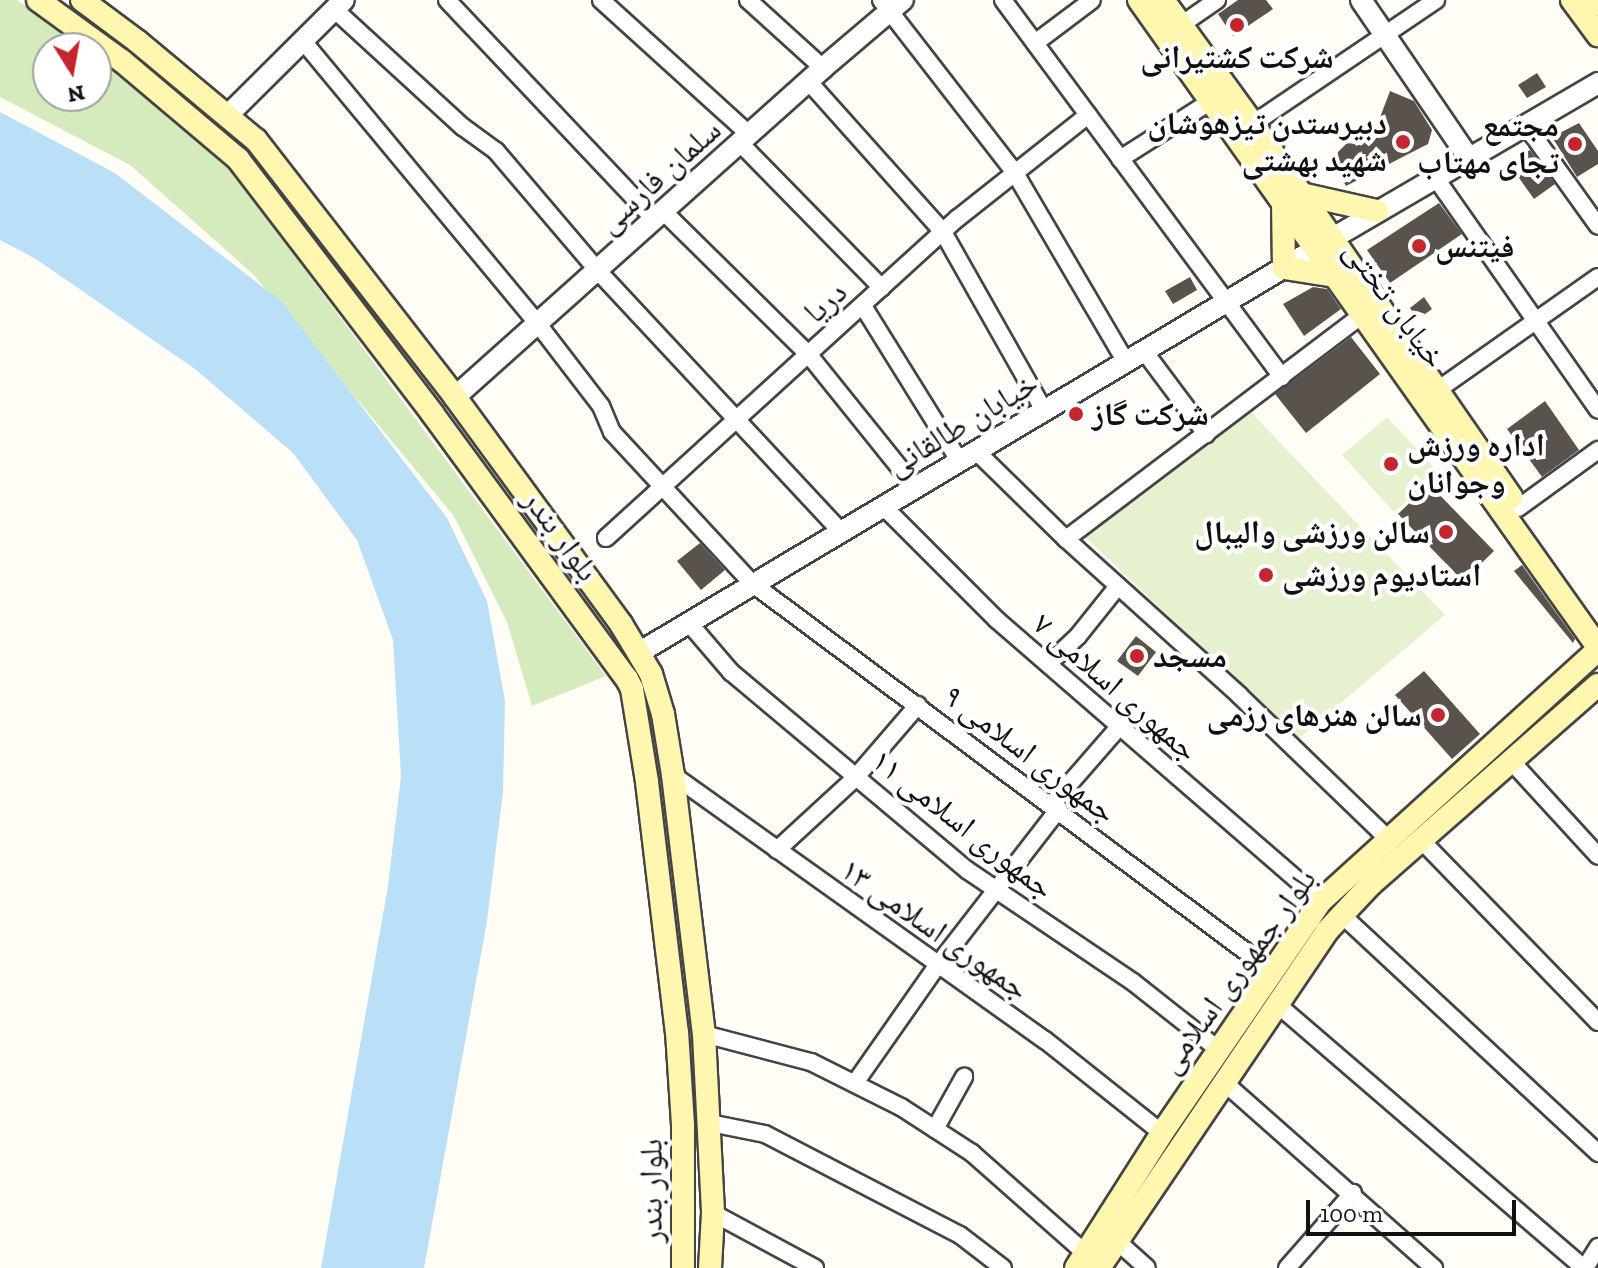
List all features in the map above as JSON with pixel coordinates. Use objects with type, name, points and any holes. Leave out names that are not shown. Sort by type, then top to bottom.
[{"type":"main road","name":"بلوار بندر","points":[[38,0],[122,61],[238,159],[367,328],[632,689],[647,782],[677,1032],[683,1141],[683,1268]]},
{"type":"main road","name":"خیابان تختی","points":[[1139,0],[1211,101],[1292,199],[1439,389],[1593,620],[1598,648]]},
{"type":"main road","name":"خیابان تختی","points":[[1163,0],[1253,124],[1292,199]]},
{"type":"main road","points":[[1572,0],[1598,35]]},
{"type":"main road","points":[[1594,0],[1598,5]]},
{"type":"main road","name":"بلوار بندر","points":[[92,3],[256,140],[455,397],[640,652],[663,714],[704,1034],[713,1213],[710,1268]]},
{"type":"main road","points":[[1336,276],[1284,268],[1292,199],[1377,211]]},
{"type":"main road","name":"خیابان تختی","points":[[1324,243],[1336,276],[1363,314],[1593,620]]},
{"type":"main road","points":[[367,328],[388,310]]},
{"type":"main road","points":[[1579,667],[1593,620]]},
{"type":"main road","name":"بلوار جمهوری اسلامی","points":[[1087,1263],[1162,1133],[1321,901],[1598,648]]},
{"type":"main road","name":"بلوار جمهوری اسلامی","points":[[1087,1263],[1117,1241],[1342,915],[1421,840],[1598,685]]},
{"type":"main road","points":[[1576,706],[1598,700]]},
{"type":"street","points":[[447,0],[660,216],[809,355],[915,487]]},
{"type":"street","points":[[601,0],[744,138],[882,288]]},
{"type":"street","points":[[748,0],[816,75],[943,232],[1043,409]]},
{"type":"street","points":[[1035,43],[1092,0]]},
{"type":"street","points":[[1181,25],[1217,0]]},
{"type":"street","points":[[1361,0],[1468,157]]},
{"type":"street","points":[[1253,124],[1436,0]]},
{"type":"street","points":[[1006,1],[1282,377]]},
{"type":"street","points":[[228,115],[338,3],[463,127],[496,151],[598,271],[841,532]]},
{"type":"street","points":[[891,4],[1015,173],[1135,356],[1206,434]]},
{"type":"street","name":"سلمان فارسی","points":[[455,397],[660,216],[891,4]]},
{"type":"street","name":"جمهوری اسلامی ۹","points":[[303,41],[538,324],[601,406],[612,432],[753,584],[1272,971]]},
{"type":"street","name":"خیابان طالقانی","points":[[640,652],[1043,409],[1598,83]]},
{"type":"street","points":[[1120,159],[1211,101]]},
{"type":"street","name":"دریا","points":[[606,538],[943,232],[1088,115]]},
{"type":"street","points":[[1525,124],[1598,226]]},
{"type":"street","points":[[1435,177],[1598,410]]},
{"type":"street","points":[[1439,389],[1598,277]]},
{"type":"street","points":[[863,306],[967,455],[1066,539],[1239,695],[1387,838]]},
{"type":"street","points":[[1066,539],[1363,314]]},
{"type":"street","points":[[1518,508],[1598,450]]},
{"type":"street","name":"جمهوری اسلامی ۷","points":[[883,506],[997,620],[1321,901]]},
{"type":"street","points":[[1048,664],[1078,636],[1118,586]]},
{"type":"street","name":"جمهوری اسلامی ۱۱","points":[[689,623],[731,672],[967,870],[1133,982],[1219,1050]]},
{"type":"street","points":[[777,850],[856,777],[918,705]]},
{"type":"street","points":[[855,1083],[937,966],[1119,727]]},
{"type":"street","points":[[1512,762],[1598,856]]},
{"type":"street","name":"جمهوری اسلامی ۱۳","points":[[673,775],[1045,1040],[1162,1133]]},
{"type":"street","points":[[1421,840],[1598,1022]]},
{"type":"street","points":[[1342,915],[1598,1153]]},
{"type":"street","points":[[1278,1005],[1585,1268],[1598,1247]]},
{"type":"street","points":[[704,1034],[811,1062],[855,1083],[935,1129],[972,1153],[1087,1263]]},
{"type":"street","points":[[935,1129],[964,1077]]},
{"type":"street","points":[[1226,1084],[1353,1193],[1434,1268]]},
{"type":"street","points":[[710,1123],[765,1134],[960,1235],[1003,1268]]},
{"type":"street","points":[[1287,1268],[1353,1193]]},
{"type":"street","points":[[713,1213],[815,1268]]},
{"type":"street","points":[[1117,1241],[1147,1268]]},
{"type":"green space","points":[[0,0],[17,0],[62,32],[32,32],[32,112],[112,112],[112,69],[217,151],[606,676],[532,706],[507,622],[454,516],[253,274],[130,165],[0,97]]},
{"type":"green space","name":"استادیوم ورزشی","points":[[1244,405],[1445,615],[1298,739],[1083,535]]},
{"type":"green space","name":"اداره ورزش وجوانان","points":[[1387,417],[1439,473],[1394,512],[1342,455]]},
{"type":"water","points":[[0,112],[115,173],[281,301],[447,518],[487,601],[505,701],[503,792],[487,921],[424,1268],[321,1268],[388,886],[401,776],[393,640],[357,540],[293,453],[195,369],[36,259],[0,240]]},
{"type":"building","name":"شرکت کشتیرانی","points":[[1238,0],[1266,0],[1273,9],[1233,36],[1218,14]]},
{"type":"building","points":[[1537,73],[1546,87],[1527,98],[1518,85]]},
{"type":"building","points":[[1390,91],[1414,101],[1432,130],[1428,144],[1346,186],[1330,160],[1347,143],[1355,144],[1357,138],[1373,136]]},
{"type":"building","name":"مجتمع تجای مهتاب","points":[[1579,123],[1598,151],[1598,164],[1577,177],[1552,137]]},
{"type":"building","points":[[1530,150],[1555,184],[1534,199],[1509,164]]},
{"type":"building","name":"فیتنس","points":[[1439,203],[1462,234],[1390,283],[1367,250]]},
{"type":"building","points":[[1190,277],[1197,290],[1173,304],[1165,291]]},
{"type":"building","points":[[1313,287],[1327,289],[1341,309],[1304,336],[1283,304]]},
{"type":"building","points":[[1424,297],[1432,309],[1418,319],[1410,308]]},
{"type":"building","points":[[1351,337],[1380,374],[1306,433],[1275,394]]},
{"type":"building","points":[[1545,401],[1579,450],[1542,477],[1507,429]]},
{"type":"building","name":"سالن ورزشی والیبال","points":[[1429,484],[1494,551],[1463,581],[1398,514]]},
{"type":"building","points":[[700,543],[725,570],[701,590],[677,561]]},
{"type":"building","points":[[1522,565],[1575,639],[1573,643],[1514,571]]},
{"type":"building","name":"مسجد","points":[[1136,636],[1156,652],[1138,676],[1117,661]]},
{"type":"building","name":"سالن هنرهای رزمی","points":[[1424,671],[1480,734],[1452,759],[1395,695]]},
{"type":"place","name":"شرکت کشتیرانی","points":[[1237,25]]},
{"type":"place","name":"دبیرستدن تیزهوشان شهید بهشتی","points":[[1403,142]]},
{"type":"place","name":"مجتمع تجای مهتاب","points":[[1575,144]]},
{"type":"place","name":"فیتنس","points":[[1419,246]]},
{"type":"place","name":"شرکت گاز","points":[[1076,414]]},
{"type":"place","name":"اداره ورزش وجوانان","points":[[1391,464]]},
{"type":"place","name":"سالن ورزشی والیبال","points":[[1446,532]]},
{"type":"place","name":"استادیوم ورزشی","points":[[1266,575]]},
{"type":"place","name":"مسجد","points":[[1137,656]]},
{"type":"place","name":"سالن هنرهای رزمی","points":[[1438,715]]}]
